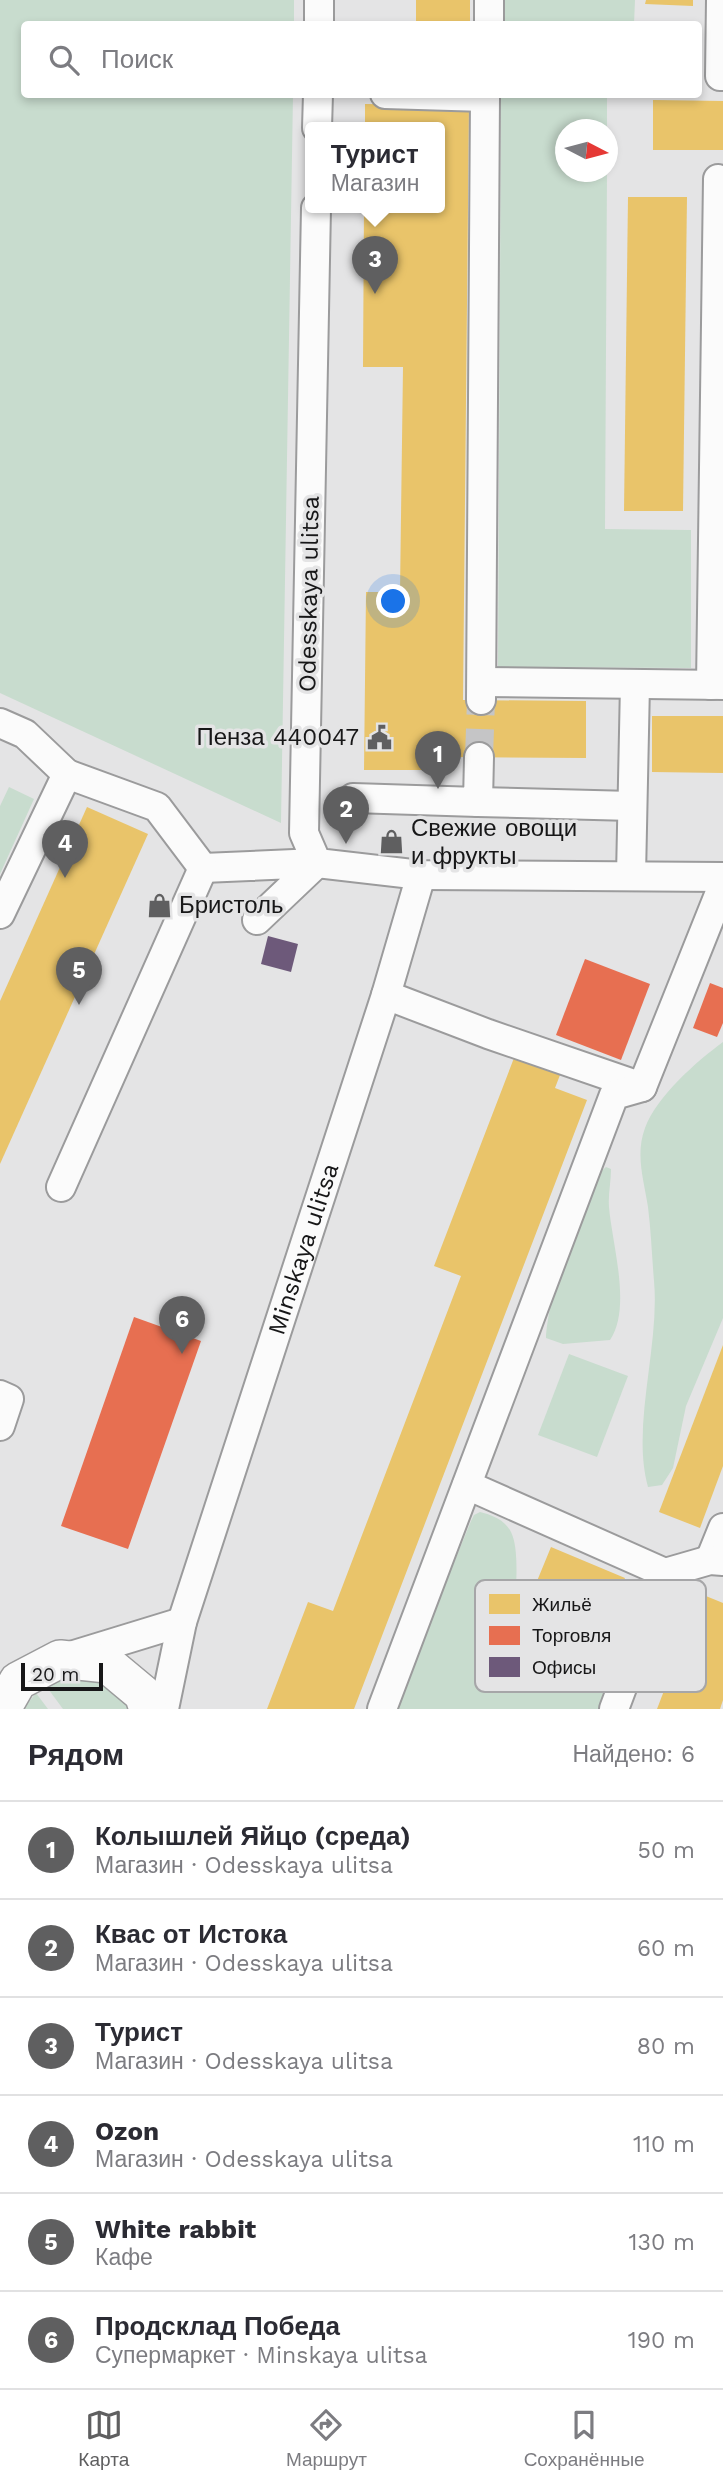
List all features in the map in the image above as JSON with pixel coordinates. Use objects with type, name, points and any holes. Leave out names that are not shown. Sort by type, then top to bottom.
[{"type":"main road","points":[[7,1692],[60,1659],[107,1664],[143,1694],[148,1709]]},
{"type":"street","points":[[319,21],[320,0]]},
{"type":"street","points":[[489,0],[489,21]]},
{"type":"street","points":[[714,75],[721,0]]},
{"type":"street","points":[[317,122],[318,98]]},
{"type":"street","points":[[485,98],[481,691],[635,684],[717,685],[718,178]]},
{"type":"street","name":"Odesskaya ulitsa","points":[[316,213],[304,833],[317,863]]},
{"type":"street","points":[[631,876],[635,684]]},
{"type":"street","points":[[0,723],[25,734],[67,775],[158,807],[203,867]]},
{"type":"street","points":[[478,802],[480,757]]},
{"type":"street","points":[[0,914],[67,775]]},
{"type":"street","points":[[353,798],[632,806]]},
{"type":"street","points":[[203,867],[317,863],[421,875],[723,877]]},
{"type":"street","points":[[257,920],[317,863]]},
{"type":"street","points":[[61,1187],[203,867]]},
{"type":"street","name":"Minskaya ulitsa","points":[[164,1709],[182,1622],[386,995],[421,875]]},
{"type":"street","points":[[642,1087],[723,885]]},
{"type":"street","points":[[386,995],[488,1034],[642,1087]]},
{"type":"street","points":[[382,1709],[614,1095],[642,1087]]},
{"type":"street","points":[[0,1395],[9,1399],[0,1426]]},
{"type":"street","points":[[467,1485],[665,1573],[716,1560],[723,1528]]},
{"type":"street","points":[[662,1580],[665,1573]]},
{"type":"street","points":[[60,1659],[182,1622]]},
{"type":"street","points":[[614,1709],[620,1692]]},
{"type":"green space","points":[[0,0],[294,0],[294,21],[21,21],[21,98],[293,98],[281,823],[0,693]]},
{"type":"green space","points":[[498,0],[635,0],[634,21],[497,21]]},
{"type":"green space","points":[[501,98],[607,98],[607,119],[555,119],[555,182],[607,182],[605,529],[691,530],[691,668],[498,667]]},
{"type":"green space","points":[[9,787],[34,799],[0,874],[0,806]]},
{"type":"green space","points":[[723,1042],[723,1318],[686,1406],[673,1468],[662,1485],[648,1487],[644,1463],[644,1412],[655,1306],[649,1216],[640,1158],[642,1138],[650,1116],[668,1092],[701,1059]]},
{"type":"green space","points":[[606,1167],[611,1169],[609,1207],[619,1275],[620,1311],[610,1340],[563,1344],[546,1338],[558,1274],[585,1198],[595,1179]]},
{"type":"green space","points":[[569,1354],[628,1376],[597,1457],[538,1435]]},
{"type":"green space","points":[[480,1512],[494,1516],[505,1524],[514,1542],[517,1568],[516,1580],[475,1580],[475,1692],[603,1692],[603,1709],[394,1709],[474,1515]]},
{"type":"green space","points":[[85,1678],[111,1689],[131,1709],[63,1709],[46,1686],[65,1679]]},
{"type":"green space","points":[[36,1693],[48,1709],[23,1709],[24,1708]]},
{"type":"building: Жильё","points":[[416,0],[470,0],[470,21],[416,21]]},
{"type":"building: Жильё","points":[[646,0],[693,0],[693,6],[645,4]]},
{"type":"building: Жильё","points":[[653,100],[723,101],[723,150],[653,150]]},
{"type":"building: Жильё","points":[[365,104],[469,105],[463,700],[586,701],[586,758],[448,757],[448,770],[364,770],[366,592],[400,592],[403,367],[363,367],[364,213],[445,213],[445,122],[365,122]]},
{"type":"building: Жильё","points":[[628,197],[687,197],[683,511],[624,511]]},
{"type":"building: Жильё","points":[[652,716],[723,716],[723,773],[652,772]]},
{"type":"building: Жильё","points":[[87,807],[148,834],[0,1164],[0,1001]]},
{"type":"building: Жильё","points":[[514,1058],[560,1075],[555,1088],[587,1100],[354,1709],[267,1709],[308,1602],[333,1611],[461,1276],[434,1266]]},
{"type":"building: Жильё","points":[[723,1345],[723,1466],[700,1528],[659,1512]]},
{"type":"building: Жильё","points":[[551,1547],[625,1578],[624,1580],[537,1580]]},
{"type":"building: Жильё","points":[[706,1596],[723,1603],[723,1700],[720,1709],[657,1709],[664,1692],[706,1692]]},
{"type":"building: Торговля","points":[[585,959],[650,984],[621,1060],[556,1035]]},
{"type":"building: Торговля","points":[[710,983],[723,988],[723,1023],[717,1037],[693,1028]]},
{"type":"building: Торговля","points":[[134,1317],[201,1341],[128,1549],[61,1526]]},
{"type":"building: Офисы","points":[[268,936],[298,944],[291,972],[261,964]]},
{"type":"tunnel","points":[[479,757],[481,700]]},
{"type":"place","name":"Турист","points":[[375,294]]},
{"type":"place","name":"Пенза 440047","points":[[379,737]]},
{"type":"place","name":"Колышлей Яйцо (среда)","points":[[438,789]]},
{"type":"place","name":"Свежие овощи и фрукты","points":[[391,842]]},
{"type":"place","name":"Квас от Истока","points":[[346,844]]},
{"type":"place","name":"Ozon","points":[[65,878]]},
{"type":"place","name":"Бристоль","points":[[159,905]]},
{"type":"place","name":"White rabbit","points":[[79,1005]]},
{"type":"place","name":"Продсклад Победа","points":[[182,1354]]}]
